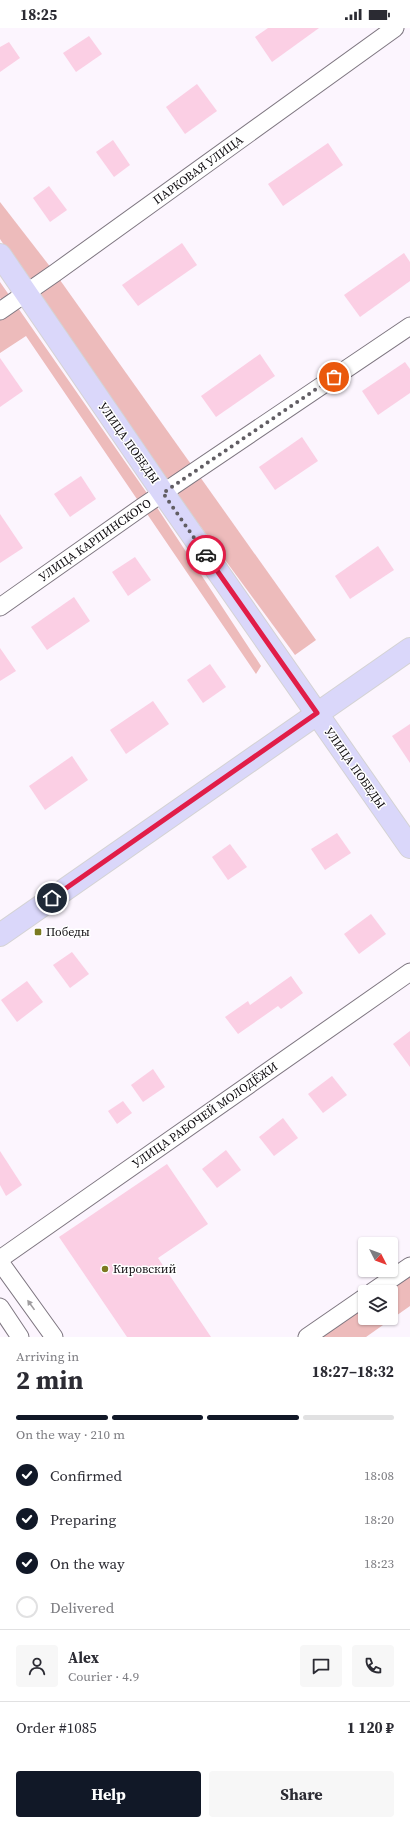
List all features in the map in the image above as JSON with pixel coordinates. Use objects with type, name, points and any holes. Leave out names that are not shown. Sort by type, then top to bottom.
[{"type":"main road","name":"УЛИЦА ПОБЕДЫ","points":[[0,255],[163,493],[410,846]]},
{"type":"main road","points":[[0,935],[410,649]]},
{"type":"street","name":"ПАРКОВАЯ УЛИЦА","points":[[0,311],[395,28]]},
{"type":"street","name":"УЛИЦА КАРПИНСКОГО","points":[[0,607],[163,493],[410,326]]},
{"type":"street","name":"УЛИЦА РАБОЧЕЙ МОЛОДЁЖИ","points":[[0,1259],[410,972]]},
{"type":"street","points":[[0,1262],[54,1337]]},
{"type":"street","points":[[382,1285],[410,1266]]},
{"type":"street","points":[[307,1337],[358,1302]]},
{"type":"street","points":[[0,1307],[20,1337]]},
{"type":"shaded area","points":[[0,202],[55,273],[316,640],[295,655],[192,515],[45,306],[0,239]]},
{"type":"shaded area","points":[[0,282],[158,509],[261,666],[256,674],[26,336],[0,353],[0,311],[6,306],[0,298]]},
{"type":"shaded area","points":[[410,1266],[410,1306],[398,1314],[398,1285],[382,1285],[394,1277],[398,1277],[398,1274]]},
{"type":"shaded area","points":[[358,1302],[358,1325],[383,1325],[366,1337],[307,1337]]},
{"type":"building","points":[[268,28],[319,28],[272,62],[255,37]]},
{"type":"building","points":[[89,36],[102,54],[76,72],[63,53]]},
{"type":"building","points":[[9,42],[20,58],[0,72],[0,47]]},
{"type":"building","points":[[197,84],[217,111],[185,134],[166,107]]},
{"type":"building","points":[[113,140],[130,165],[114,177],[96,152]]},
{"type":"building","points":[[328,143],[343,165],[283,206],[268,184]]},
{"type":"building","points":[[49,186],[67,210],[50,222],[33,198]]},
{"type":"building","points":[[182,243],[197,265],[138,306],[122,285]]},
{"type":"building","points":[[404,253],[410,262],[410,281],[360,317],[344,295]]},
{"type":"building","points":[[260,354],[275,376],[216,417],[201,396]]},
{"type":"building","points":[[0,358],[23,391],[0,407]]},
{"type":"building","points":[[405,362],[410,369],[410,393],[378,415],[362,391]]},
{"type":"building","points":[[302,437],[318,461],[275,490],[259,467]]},
{"type":"building","points":[[81,476],[96,499],[70,517],[54,494]]},
{"type":"building","points":[[0,514],[23,548],[0,563]]},
{"type":"building","points":[[378,546],[394,570],[350,599],[335,576]]},
{"type":"building","points":[[135,557],[151,580],[128,596],[112,572]]},
{"type":"building","points":[[74,597],[90,621],[47,650],[31,627]]},
{"type":"building","points":[[0,648],[16,671],[0,681]]},
{"type":"building","points":[[210,664],[226,687],[203,703],[187,680]]},
{"type":"building","points":[[153,701],[169,724],[126,754],[110,730]]},
{"type":"building","points":[[410,724],[410,763],[392,736]]},
{"type":"building","points":[[72,756],[88,780],[45,810],[29,786]]},
{"type":"building","points":[[337,833],[351,853],[325,870],[311,849]]},
{"type":"building","points":[[230,844],[247,867],[228,880],[212,857]]},
{"type":"building","points":[[371,914],[386,934],[359,954],[344,934]]},
{"type":"building","points":[[72,952],[89,974],[70,988],[53,965]]},
{"type":"building","points":[[291,976],[303,993],[281,1009],[278,1006],[238,1034],[225,1017],[248,1001],[250,1005]]},
{"type":"building","points":[[27,981],[43,1002],[17,1022],[1,1000]]},
{"type":"building","points":[[410,1031],[410,1067],[393,1044]]},
{"type":"building","points":[[153,1069],[165,1087],[143,1102],[131,1085]]},
{"type":"building","points":[[332,1076],[347,1095],[323,1113],[308,1094]]},
{"type":"building","points":[[123,1101],[132,1113],[117,1124],[108,1111]]},
{"type":"building","points":[[283,1118],[298,1138],[274,1156],[259,1137]]},
{"type":"building","points":[[226,1150],[241,1170],[217,1188],[202,1169]]},
{"type":"building","points":[[0,1151],[22,1185],[6,1196],[0,1185]]},
{"type":"building","points":[[167,1164],[208,1224],[158,1258],[211,1337],[127,1337],[59,1237]]},
{"type":"way so far","points":[[206,555],[163,493],[334,377]]},
{"type":"place","name":"Победы","points":[[38,932]]},
{"type":"place","name":"Кировский","points":[[105,1269]]},
{"type":"route","points":[[52,898],[317,713],[206,555]]}]
